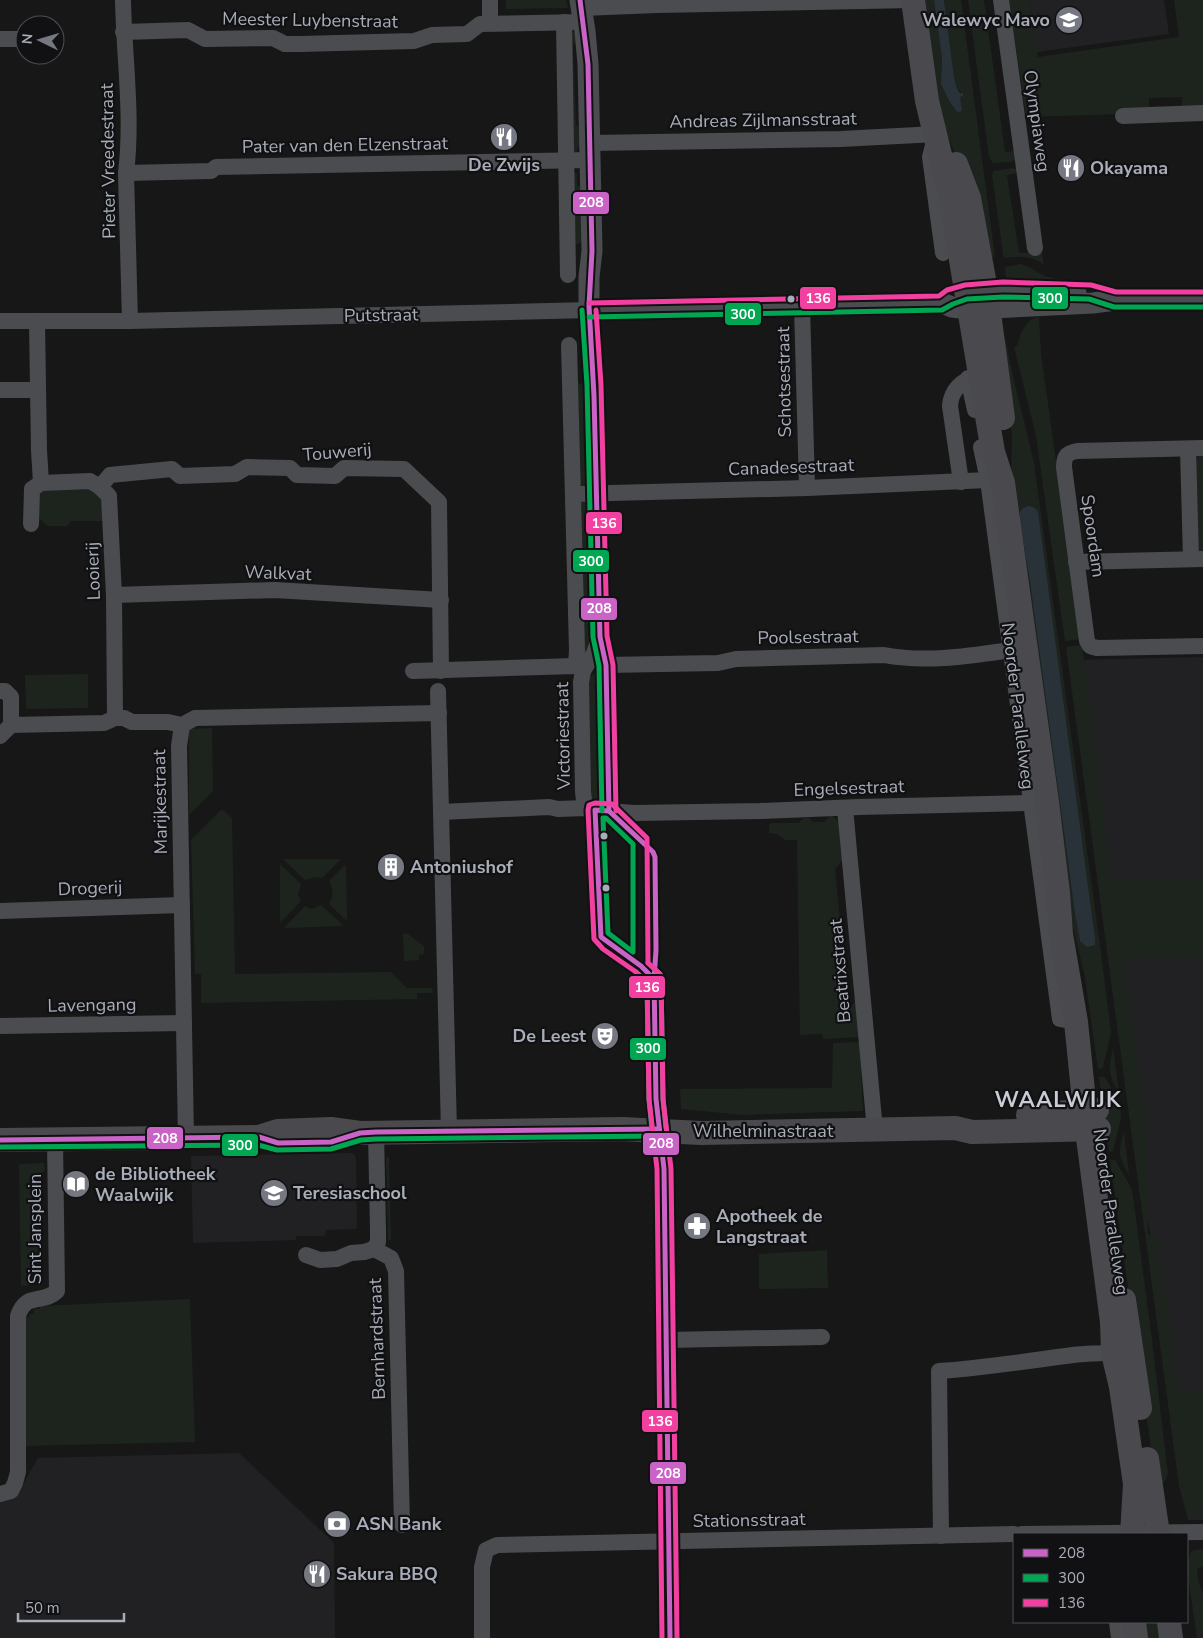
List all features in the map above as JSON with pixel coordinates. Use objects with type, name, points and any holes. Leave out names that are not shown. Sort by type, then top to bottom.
[{"type":"main road","points":[[913,0],[927,101],[929,134],[951,200],[948,229],[977,300]]},
{"type":"main road","points":[[929,134],[949,145],[969,198],[977,300]]},
{"type":"main road","name":"Noorder Parallelweg","points":[[977,300],[982,374],[1007,448],[996,482],[1058,892],[1061,934],[1092,1120],[1102,1157],[1116,1351],[1158,1533]]},
{"type":"main road","name":"Noorder Parallelweg","points":[[1058,892],[1083,978],[1092,1120],[1091,1164],[1135,1484],[1126,1533]]},
{"type":"main road","name":"Wilhelminastraat","points":[[0,1140],[259,1137],[278,1143],[331,1142],[368,1133],[659,1130],[701,1133],[875,1130],[955,1128],[971,1123],[1014,1116],[1092,1120]]},
{"type":"main road","points":[[1134,1623],[1136,1638]]},
{"type":"main road","points":[[1169,1623],[1171,1638]]},
{"type":"street","name":"Pieter Vreedestraat","points":[[123,0],[123,32],[126,57],[128,154],[126,173],[130,321]]},
{"type":"street","points":[[490,0],[490,23]]},
{"type":"street","name":"Meester Luybenstraat","points":[[123,32],[188,30],[205,39],[273,38],[285,44],[414,41],[432,35],[467,34],[480,24],[671,2],[913,0]]},
{"type":"street","name":"Olympiaweg","points":[[1001,0],[1035,248]]},
{"type":"street","points":[[577,13],[588,64],[592,251],[589,277],[589,310]]},
{"type":"street","points":[[568,275],[566,160],[577,13]]},
{"type":"street","points":[[0,39],[15,38]]},
{"type":"street","points":[[1123,116],[1203,113]]},
{"type":"street","points":[[929,134],[930,157],[948,229],[943,253]]},
{"type":"street","name":"Andreas Zijlmansstraat","points":[[566,160],[590,151],[929,134]]},
{"type":"street","name":"Pater van den Elzenstraat","points":[[126,173],[211,171],[216,168],[566,160]]},
{"type":"street","points":[[568,252],[592,251]]},
{"type":"street","name":"Putstraat","points":[[0,321],[130,321],[942,303],[952,307],[977,300],[1093,303],[1115,300],[1203,298]]},
{"type":"street","name":"Schotsestraat","points":[[802,306],[806,488]]},
{"type":"street","name":"Victoriestraat","points":[[589,310],[594,385],[600,637],[606,665],[609,811]]},
{"type":"street","points":[[37,322],[41,482]]},
{"type":"street","name":"Victoriestraat","points":[[569,345],[577,650],[581,692],[585,808]]},
{"type":"street","points":[[570,381],[591,359]]},
{"type":"street","points":[[961,482],[951,396],[957,387],[982,374]]},
{"type":"street","points":[[0,390],[38,390]]},
{"type":"street","points":[[1076,562],[1197,559],[1196,448]]},
{"type":"street","name":"Spoordam","points":[[1196,448],[1077,451],[1068,453],[1064,458],[1064,467],[1087,641],[1090,646],[1097,648],[1203,646]]},
{"type":"street","name":"Touwerij","points":[[100,487],[110,475],[172,469],[180,476],[235,474],[247,467],[290,468],[297,475],[334,476],[344,468],[404,469],[439,502],[441,671]]},
{"type":"street","points":[[31,524],[32,489],[41,482],[90,481],[100,487]]},
{"type":"street","name":"Canadesestraat","points":[[596,492],[996,482]]},
{"type":"street","name":"Noorder Parallelweg","points":[[996,482],[1010,650],[1060,1019],[1076,1022]]},
{"type":"street","name":"Looierij","points":[[100,487],[109,496],[114,595],[115,718]]},
{"type":"street","points":[[573,494],[596,492]]},
{"type":"street","name":"Walkvat","points":[[114,595],[275,590],[441,600]]},
{"type":"street","name":"Victoriestraat","points":[[579,668],[594,653],[600,637]]},
{"type":"street","name":"Poolsestraat","points":[[606,665],[718,663],[736,659],[884,655],[903,658],[962,657],[1010,650]]},
{"type":"street","points":[[413,671],[579,668]]},
{"type":"street","points":[[0,691],[5,691],[11,697],[5,730],[104,723],[115,718],[124,718],[132,722],[168,722],[182,725],[195,718],[439,713]]},
{"type":"street","points":[[438,692],[448,1131]]},
{"type":"street","name":"Marijkestraat","points":[[182,725],[179,746],[186,1138]]},
{"type":"street","name":"Engelsestraat","points":[[441,812],[585,808],[634,813],[760,812],[1030,803]]},
{"type":"street","name":"Beatrixstraat","points":[[845,808],[875,1130]]},
{"type":"street","name":"Drogerij","points":[[0,911],[182,905]]},
{"type":"street","name":"Lavengang","points":[[0,1026],[184,1023]]},
{"type":"street","points":[[659,1130],[664,1169],[670,1638]]},
{"type":"street","points":[[350,1253],[374,1249],[378,1242],[368,1133]]},
{"type":"street","name":"Sint Jansplein","points":[[0,1494],[11,1491],[18,1472],[18,1316],[21,1306],[26,1302],[52,1295],[56,1290],[54,1140]]},
{"type":"street","name":"Bernhardstraat","points":[[374,1249],[391,1258],[396,1271],[402,1525]]},
{"type":"street","points":[[667,1340],[822,1337]]},
{"type":"street","points":[[941,1536],[939,1371],[1116,1351]]},
{"type":"street","points":[[1158,1533],[1203,1532]]},
{"type":"street","name":"Stationsstraat","points":[[482,1638],[482,1567],[486,1550],[498,1545],[1013,1534]]},
{"type":"street","points":[[1117,1623],[1119,1638]]},
{"type":"shaded area","points":[[506,0],[566,0],[568,8],[506,9]]},
{"type":"shaded area","points":[[922,0],[934,0],[942,59],[941,84],[957,112],[962,93],[957,89],[954,77],[944,0],[961,0],[995,257],[985,259],[972,195],[942,122]]},
{"type":"shaded area","points":[[934,0],[944,0],[954,77],[957,89],[960,93],[963,93],[963,96],[960,97],[962,111],[957,112],[941,84],[942,59]]},
{"type":"shaded area","points":[[968,0],[984,0],[1005,152],[1016,151],[1015,159],[1011,162],[993,163],[989,157]]},
{"type":"shaded area","points":[[1009,0],[1030,0],[1038,57],[1179,37],[1174,0],[1203,0],[1203,106],[1182,107],[1182,97],[1149,98],[1149,109],[1125,114],[1026,117]]},
{"type":"shaded area","points":[[1030,0],[1164,0],[1169,34],[1037,52]]},
{"type":"shaded area","points":[[568,32],[577,32],[578,39],[573,46],[576,125],[582,131],[581,148],[577,147],[577,152],[570,152]]},
{"type":"shaded area","points":[[1013,168],[1017,170],[1017,173],[1007,175],[1019,253],[1042,253],[1044,265],[1034,259],[1025,257],[1004,258],[992,175],[994,171]]},
{"type":"shaded area","points":[[570,173],[577,173],[577,186],[581,186],[583,239],[581,243],[577,244],[574,244]]},
{"type":"shaded area","points":[[1021,264],[1044,276],[1072,282],[1006,280],[1005,267]]},
{"type":"shaded area","points":[[1039,317],[1041,354],[1081,639],[1065,641],[1036,436],[1014,347],[1017,346],[1027,324]]},
{"type":"shaded area","points":[[1000,341],[1006,341],[1034,463],[1102,960],[1111,1032],[1103,1068],[1098,1069],[1085,978],[1070,914],[1011,487],[1012,435]],"holes":[[[1037,512],[1071,762],[1068,860],[1020,522]]]},
{"type":"shaded area","points":[[578,383],[587,389],[589,480],[586,484],[582,485],[578,484]]},
{"type":"shaded area","points":[[1203,454],[1203,553],[1198,550],[1194,460]]},
{"type":"shaded area","points":[[90,487],[104,500],[104,518],[102,521],[71,521],[67,526],[47,526],[39,518],[39,491]]},
{"type":"shaded area","points":[[580,498],[588,500],[589,503],[593,642],[582,655]]},
{"type":"shaded area","points":[[1029,506],[1035,508],[1038,512],[1095,939],[1095,945],[1087,947],[1080,941],[1075,913],[1030,582],[1020,522],[1020,512],[1023,508]]},
{"type":"shaded area","points":[[1082,645],[1111,878],[1203,879],[1203,957],[1123,957],[1147,1132],[1148,1234],[1158,1240],[1161,1292],[1167,1293],[1178,1391],[1203,1391],[1203,1517],[1187,1515],[1179,1486],[1066,647]]},
{"type":"shaded area","points":[[1203,657],[1203,1520],[1188,1520],[1074,660]]},
{"type":"shaded area","points":[[88,674],[88,708],[26,709],[25,675]]},
{"type":"shaded area","points":[[599,675],[602,683],[596,687],[598,785],[604,789],[602,799],[596,801],[590,798],[586,685],[590,676]]},
{"type":"shaded area","points":[[212,728],[213,791],[189,815],[189,729]]},
{"type":"shaded area","points":[[222,809],[232,818],[235,974],[391,972],[407,988],[432,988],[433,993],[417,993],[417,999],[201,1003],[201,974],[195,974],[191,840]]},
{"type":"shaded area","points":[[831,815],[842,824],[843,834],[840,839],[841,853],[844,855],[844,858],[835,869],[848,1006],[850,1007],[857,1000],[862,1037],[823,1039],[822,1034],[800,1035],[797,840],[785,840],[778,834],[769,833],[769,825],[771,823],[799,823],[804,818],[809,818],[813,822],[824,822]]},
{"type":"shaded area","points":[[283,859],[341,859],[322,878],[314,877],[305,880]]},
{"type":"shaded area","points":[[280,864],[301,884],[298,895],[301,901],[280,923]]},
{"type":"shaded area","points":[[346,864],[347,921],[329,904],[332,892],[329,881]]},
{"type":"shaded area","points":[[321,905],[344,926],[284,928],[305,906],[312,909]]},
{"type":"shaded area","points":[[403,934],[408,934],[424,946],[424,954],[419,955],[419,960],[404,961]]},
{"type":"shaded area","points":[[860,1042],[863,1111],[743,1115],[681,1109],[680,1089],[832,1088],[833,1043]]},
{"type":"shaded area","points":[[1113,1048],[1119,1092],[1112,1081],[1110,1071]]},
{"type":"shaded area","points":[[1099,1077],[1105,1077],[1120,1104],[1121,1118],[1113,1151],[1109,1152]]},
{"type":"shaded area","points":[[1124,1131],[1129,1175],[1120,1154]]},
{"type":"shaded area","name":"Teresiaschool","points":[[352,1153],[356,1158],[357,1229],[326,1230],[325,1236],[296,1236],[296,1240],[193,1243],[191,1156]]},
{"type":"shaded area","points":[[386,1157],[389,1157],[391,1240],[388,1240]]},
{"type":"shaded area","points":[[1110,1160],[1115,1160],[1132,1189],[1168,1474],[1163,1484],[1159,1485],[1154,1468]]},
{"type":"shaded area","points":[[44,1163],[45,1170],[40,1175],[40,1280],[31,1280],[31,1285],[21,1286],[19,1164]]},
{"type":"shaded area","points":[[827,1250],[828,1288],[759,1289],[759,1254]]},
{"type":"shaded area","points":[[190,1299],[195,1442],[23,1446],[23,1322],[26,1322],[26,1317],[29,1317],[30,1314],[34,1314],[34,1309],[40,1309],[40,1306]]},
{"type":"shaded area","points":[[239,1453],[334,1543],[335,1638],[0,1638],[0,1500],[22,1486],[38,1458]]},
{"type":"shaded area","points":[[1203,1549],[1203,1567],[1198,1568],[1197,1572],[1203,1596],[1203,1638],[1197,1638],[1188,1576],[1188,1561],[1191,1551]]},
{"type":"shaded area","points":[[1137,1623],[1160,1623],[1162,1638],[1139,1638]]},
{"type":"transit line","name":"208","points":[[580,0],[588,64],[592,251],[589,306],[594,396],[600,637],[606,665],[609,811]]},
{"type":"transit line","name":"136","points":[[589,303],[939,296],[947,290],[965,285],[1003,282],[1091,285],[1116,292],[1203,292]]},
{"type":"transit line","name":"300","points":[[589,317],[942,310],[967,299],[1003,297],[1089,299],[1114,307],[1203,307]]},
{"type":"transit line","name":"300","points":[[582,310],[587,385],[593,637],[599,666],[602,811]]},
{"type":"transit line","name":"136","points":[[596,310],[601,385],[607,636],[613,665],[616,811]]},
{"type":"transit line","name":"136","points":[[662,1638],[657,1169],[649,1099],[647,982],[603,949],[594,939],[588,810],[589,805],[595,803],[612,804],[647,838],[648,963],[660,974],[661,978],[663,1099],[671,1169],[677,1638]]},
{"type":"transit line","name":"208","points":[[595,810],[609,811],[653,852],[655,857],[656,950],[654,979],[641,966],[601,937],[595,810]]},
{"type":"transit line","name":"300","points":[[603,818],[606,818],[633,844],[633,952],[608,933],[603,818]]},
{"type":"transit line","name":"300","points":[[648,963],[660,974],[661,978],[663,1099],[666,1128]]},
{"type":"transit line","name":"300","points":[[636,972],[647,982],[649,1099],[652,1130]]},
{"type":"transit line","name":"208","points":[[654,979],[656,1099],[664,1169],[670,1638]]},
{"type":"transit line","name":"208","points":[[0,1140],[259,1137],[278,1143],[331,1142],[360,1133],[376,1132],[659,1129]]},
{"type":"transit line","name":"300","points":[[0,1147],[258,1145],[277,1150],[331,1149],[361,1140],[376,1139],[659,1136]]},
{"type":"place","name":"Walewyc Mavo","points":[[1069,20]]},
{"type":"place","name":"De Zwijs","points":[[504,137]]},
{"type":"place","name":"Okayama","points":[[1071,168]]},
{"type":"place","name":"Antoniushof","points":[[391,867]]},
{"type":"place","name":"De Leest","points":[[605,1036]]},
{"type":"place","name":"de Bibliotheek Waalwijk","points":[[76,1184]]},
{"type":"place","name":"Teresiaschool","points":[[274,1193]]},
{"type":"place","name":"Apotheek de Langstraat","points":[[697,1226]]},
{"type":"place","name":"ASN Bank","points":[[337,1524]]},
{"type":"place","name":"Sakura BBQ","points":[[317,1574]]},
{"type":"district","name":"WAALWIJK","points":[[1058,1099]]}]
